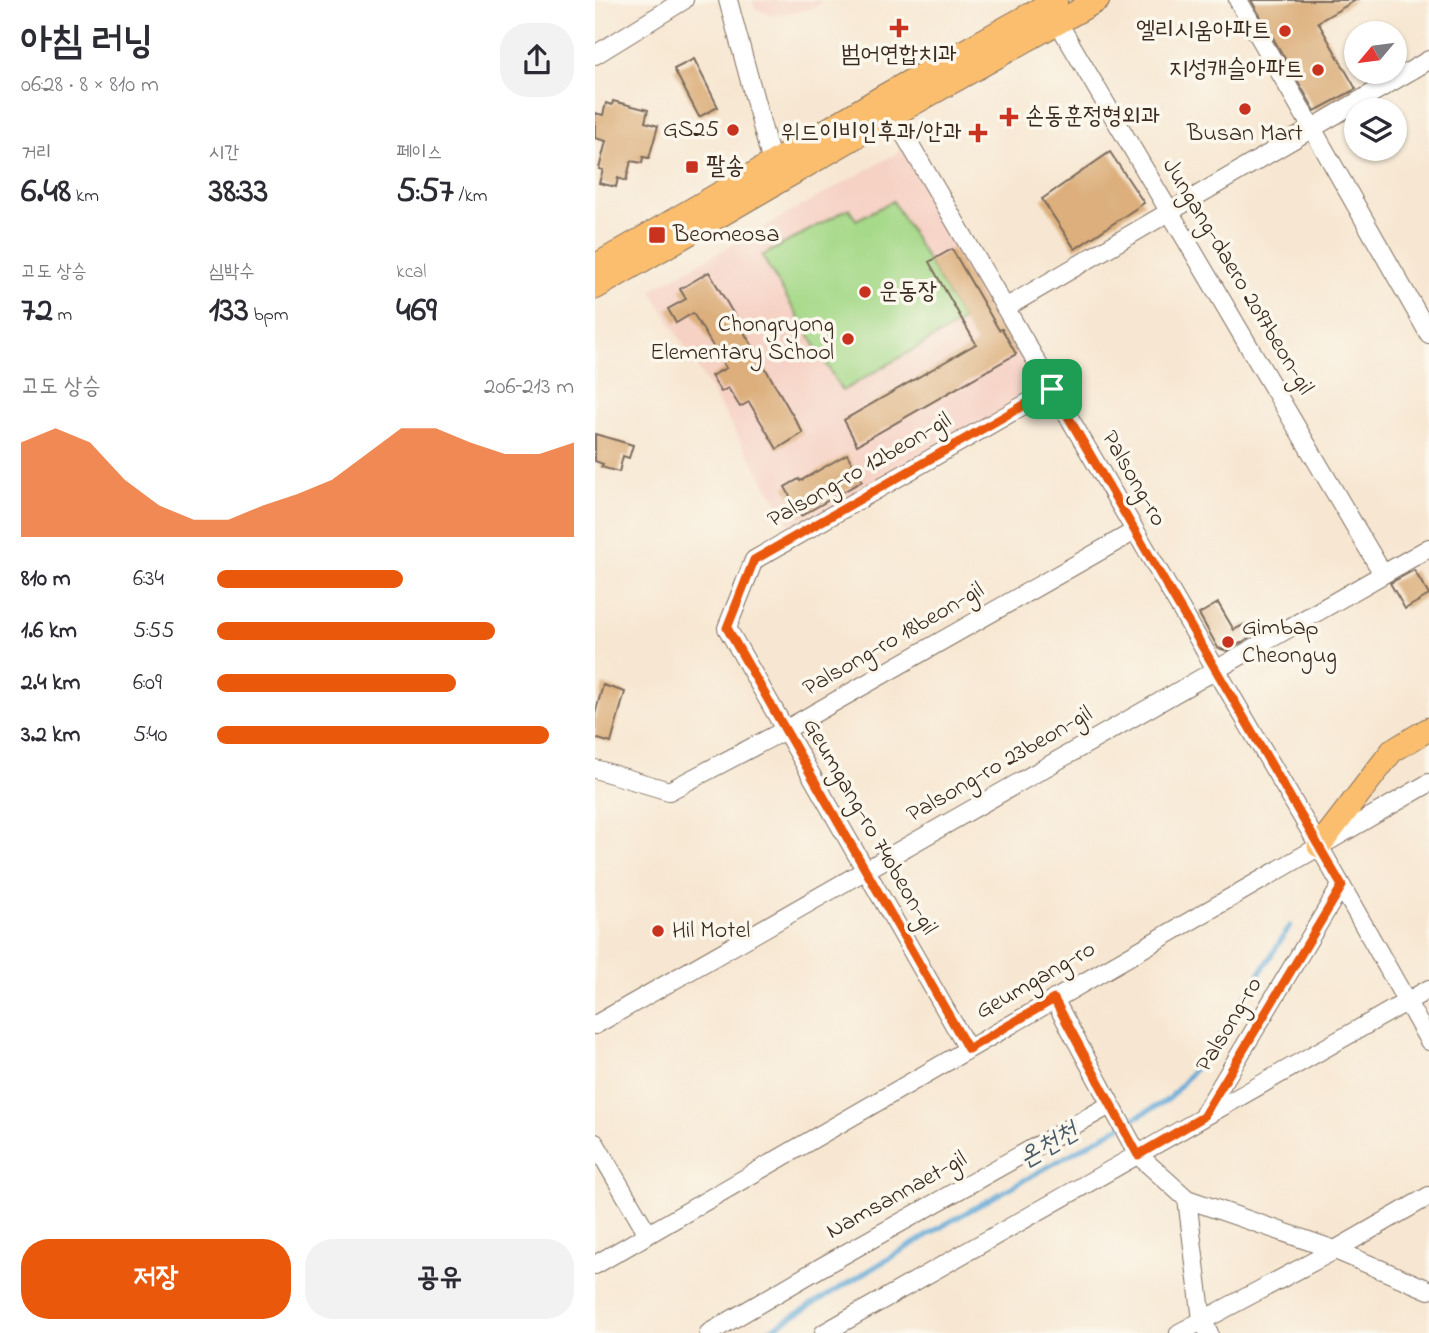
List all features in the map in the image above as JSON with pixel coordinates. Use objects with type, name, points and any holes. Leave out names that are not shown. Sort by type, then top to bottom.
[{"type":"main road","points":[[595,288],[888,106],[1054,9],[1098,0]]},
{"type":"main road","points":[[595,266],[772,163],[888,106]]},
{"type":"main road","points":[[1319,846],[1392,751],[1429,729]]},
{"type":"street","points":[[595,55],[684,0]]},
{"type":"street","points":[[728,0],[772,163]]},
{"type":"street","points":[[1238,0],[1429,334]]},
{"type":"street","name":"Jungang-daero 2097beon-gil","points":[[1054,9],[1383,574]]},
{"type":"street","points":[[1005,308],[1429,60]]},
{"type":"street","name":"Palsong-ro","points":[[888,106],[1319,846],[1429,1041]]},
{"type":"street","name":"Palsong-ro 12beon-gil","points":[[727,628],[754,560],[1052,389]]},
{"type":"street","name":"Palsong-ro 18beon-gil","points":[[595,769],[669,791],[785,730],[1135,531]]},
{"type":"street","name":"Palsong-ro 23beon-gil","points":[[595,1025],[1429,548]]},
{"type":"street","name":"Geumgang-ro 740beon-gil","points":[[727,628],[968,1049]]},
{"type":"street","name":"Geumgang-ro","points":[[595,1265],[1429,783]]},
{"type":"street","name":"Palsong-ro","points":[[1203,1117],[1342,886]]},
{"type":"street","points":[[827,1332],[1135,1148],[1203,1117],[1429,989]]},
{"type":"street","points":[[1054,999],[1135,1148],[1187,1199],[1335,1250],[1429,1290]]},
{"type":"street","name":"Namsannaet-gil","points":[[709,1333],[825,1265],[1112,1108]]},
{"type":"street","points":[[595,1143],[648,1234]]},
{"type":"street","points":[[1179,1333],[1205,1326],[1429,1196]]},
{"type":"street","points":[[1187,1199],[1205,1326]]},
{"type":"shaded area","points":[[753,0],[823,0],[816,8],[774,15],[755,9]]},
{"type":"shaded area","name":"Chongryong Elementary School","points":[[906,148],[942,212],[940,217],[955,242],[961,243],[1043,389],[793,529],[651,290]]},
{"type":"green space","name":"운동장","points":[[893,201],[963,321],[842,391],[762,256],[849,208],[856,220]]},
{"type":"building","points":[[1251,0],[1356,0],[1318,22],[1344,68],[1344,84],[1353,84],[1356,89],[1315,111]]},
{"type":"building","points":[[694,59],[718,107],[699,117],[674,69]]},
{"type":"building","points":[[613,101],[648,110],[645,122],[658,126],[649,158],[643,157],[642,163],[631,161],[626,181],[618,178],[616,187],[599,183],[603,170],[599,169],[606,141],[595,138],[595,113],[603,115],[606,103],[612,105]]},
{"type":"building","points":[[1110,152],[1144,203],[1075,249],[1042,199]]},
{"type":"building","points":[[952,249],[1016,354],[857,445],[844,420],[976,344],[929,262]]},
{"type":"building","points":[[709,272],[803,433],[777,449],[749,402],[740,407],[728,388],[721,392],[711,376],[726,368],[693,313],[676,323],[668,309],[686,299],[680,289]]},
{"type":"building","points":[[595,434],[633,445],[629,458],[623,456],[619,472],[601,467],[603,464],[595,461]]},
{"type":"building","points":[[847,454],[862,481],[801,516],[785,487]]},
{"type":"building","points":[[1414,570],[1429,595],[1405,609],[1390,583]]},
{"type":"building","points":[[1218,603],[1234,630],[1247,623],[1254,635],[1227,651],[1218,648],[1199,614]]},
{"type":"building","points":[[603,685],[625,692],[611,743],[595,738],[595,714]]},
{"type":"waterway","name":"온천천","points":[[765,1333],[951,1221],[1169,1099],[1213,1047],[1290,926]]},
{"type":"place","name":"범어연합치과","points":[[899,28]]},
{"type":"place","name":"엘리시움아파트","points":[[1285,31]]},
{"type":"place","name":"지성캐슬아파트","points":[[1318,70]]},
{"type":"place","name":"Busan Mart","points":[[1245,109]]},
{"type":"place","name":"손동훈정형외과","points":[[1009,117]]},
{"type":"place","name":"GS25","points":[[733,130]]},
{"type":"place","name":"위드이비인후과/안과","points":[[978,133]]},
{"type":"place","name":"팔송","points":[[692,167]]},
{"type":"place","name":"Beomeosa","points":[[657,235]]},
{"type":"place","name":"운동장","points":[[865,292]]},
{"type":"place","name":"Chongryong Elementary School","points":[[848,339]]},
{"type":"place","name":"Gimbap Cheongug","points":[[1228,642]]},
{"type":"place","name":"Hil Motel","points":[[658,931]]},
{"type":"route","points":[[1052,389],[1342,886],[1203,1117],[1138,1155],[1054,999],[968,1049],[727,628],[754,560],[1052,389]]}]
